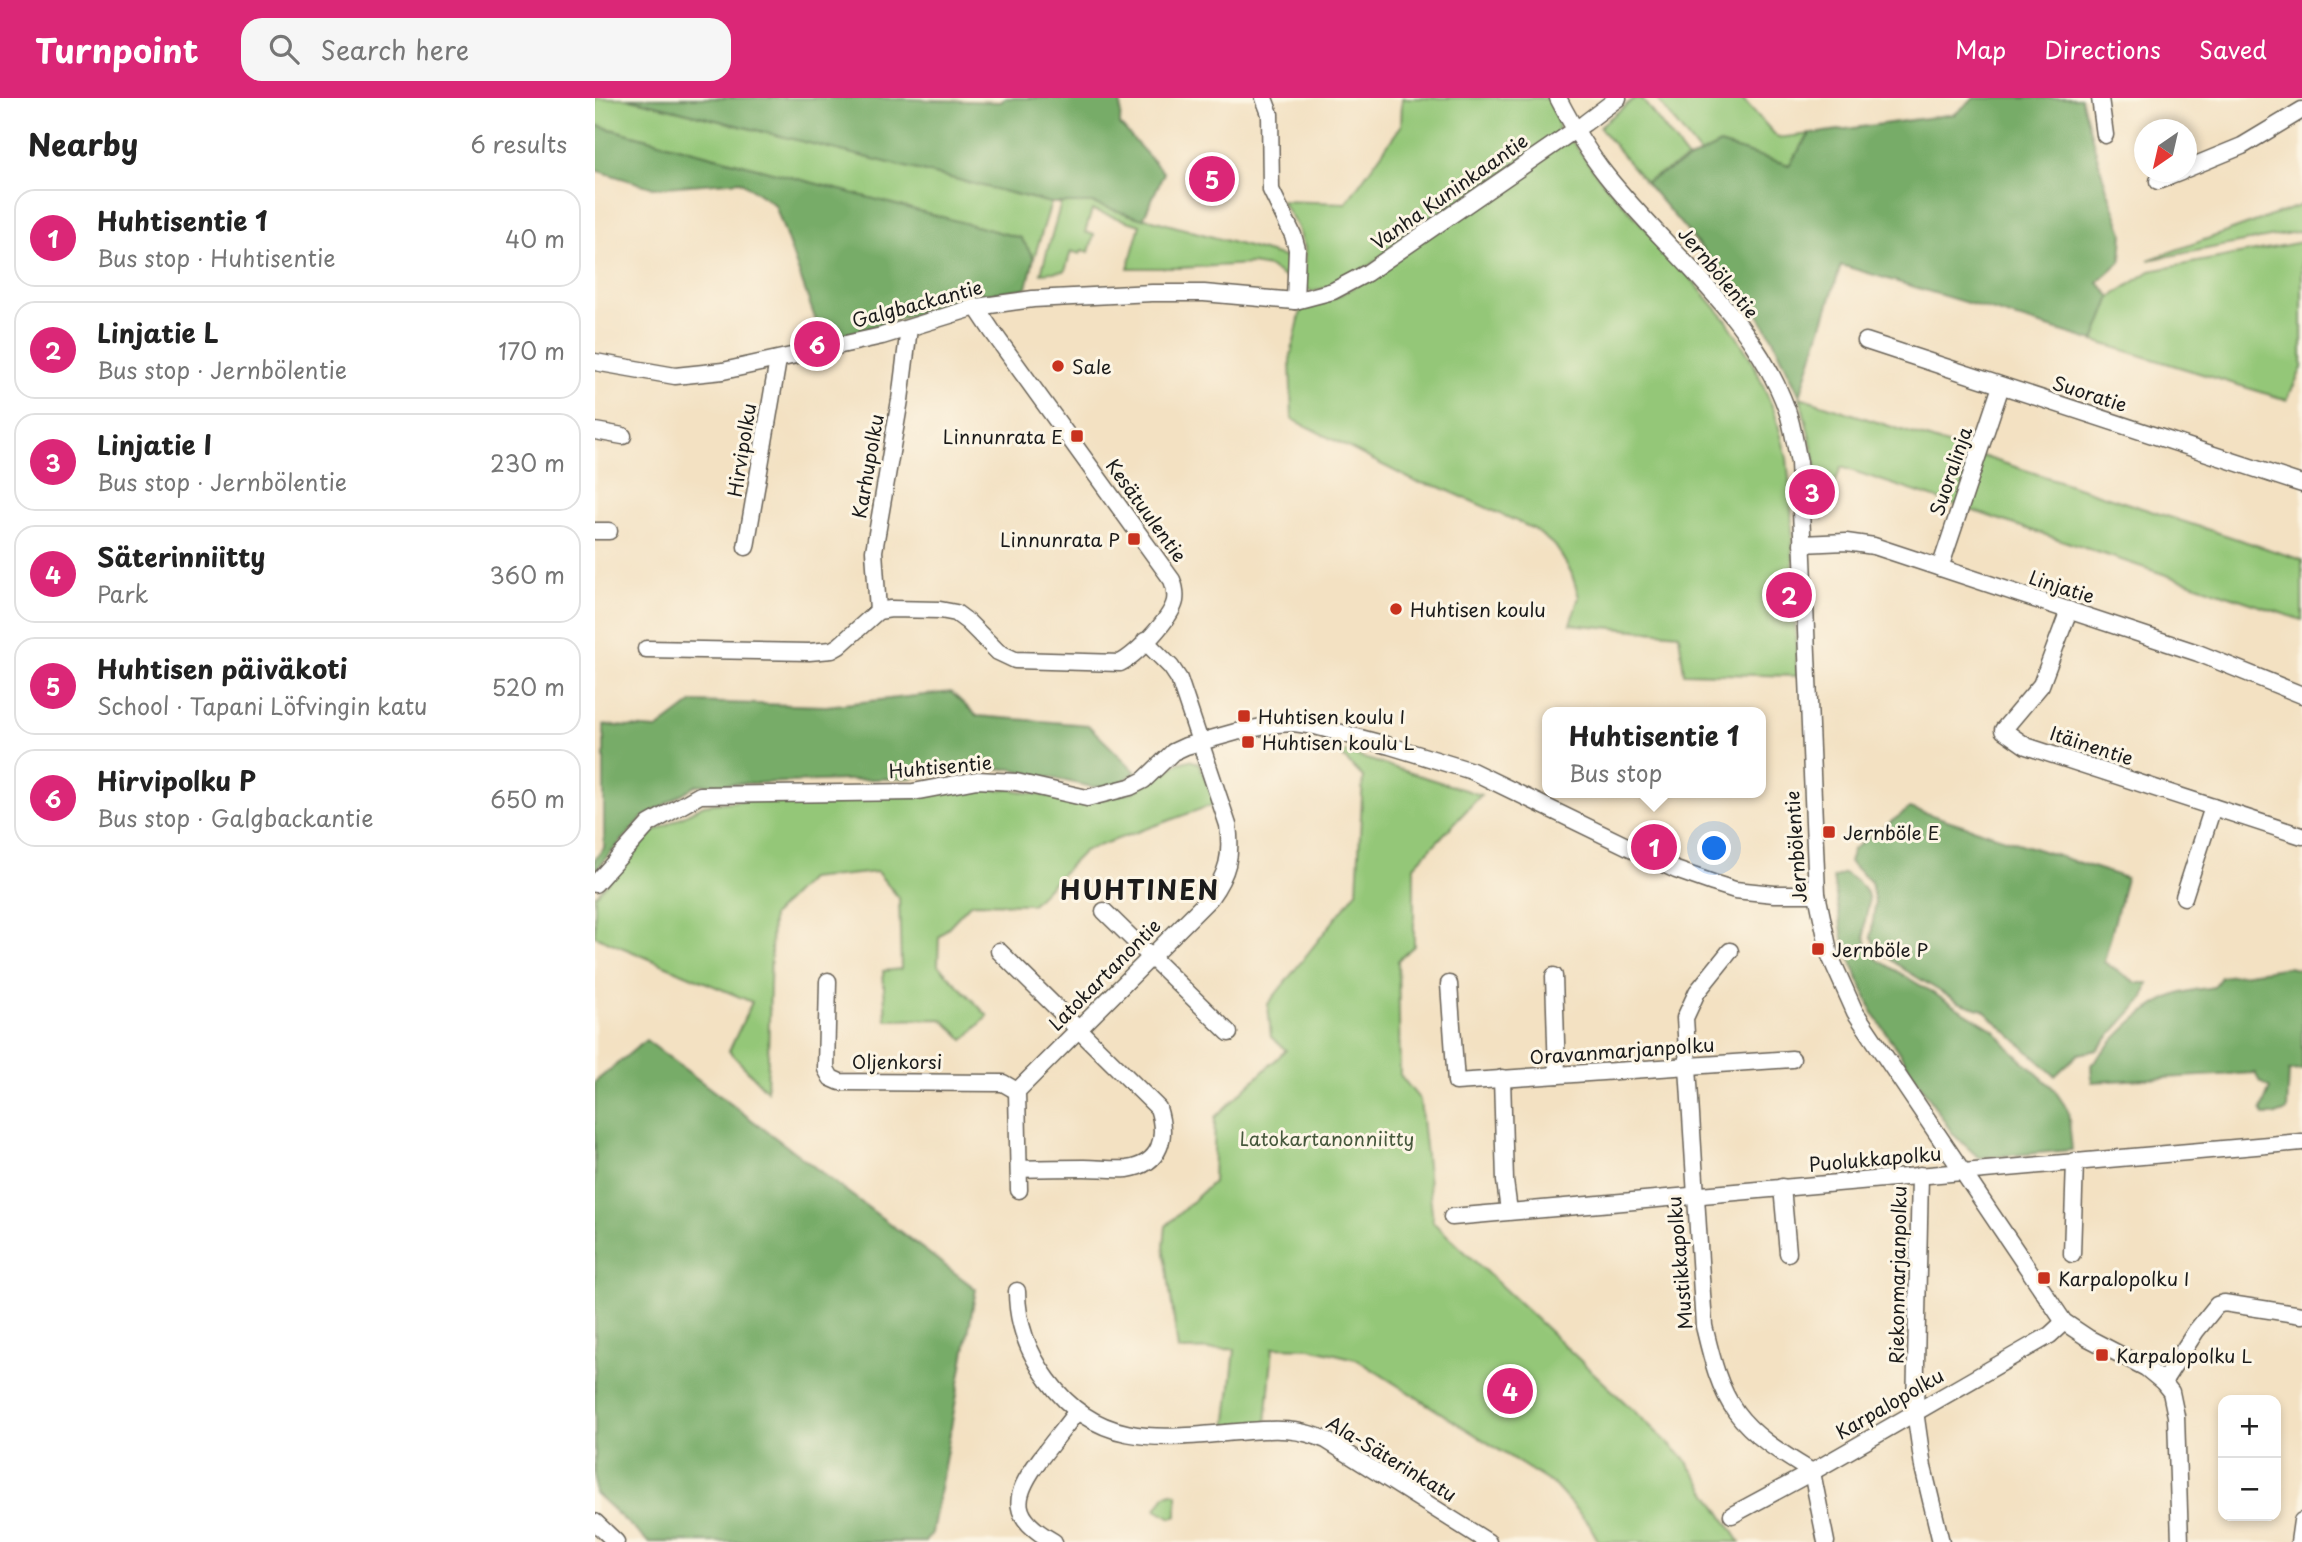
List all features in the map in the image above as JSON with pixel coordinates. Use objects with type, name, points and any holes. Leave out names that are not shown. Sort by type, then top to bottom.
[{"type":"street","points":[[1263,98],[1270,114],[1271,190],[1296,243],[1295,301]]},
{"type":"street","name":"Jernbölentie","points":[[1558,98],[1574,129],[1606,175],[1729,312],[1764,363],[1787,410],[1799,462],[1817,894],[1830,956],[1855,1012],[2064,1322],[2088,1338],[2146,1368],[2163,1382]]},
{"type":"street","name":"Vanha Kuninkaantie","points":[[1295,301],[1323,295],[1367,273],[1618,98]]},
{"type":"street","points":[[2100,98],[2105,135]]},
{"type":"street","points":[[2197,164],[2242,146],[2302,107],[2297,98]]},
{"type":"street","name":"Galgbackantie","points":[[595,362],[675,376],[723,370],[778,360],[909,328],[976,307],[1033,299],[1152,293],[1217,294],[1295,301]]},
{"type":"street","name":"Kesätuulentie","points":[[878,611],[916,609],[956,613],[998,652],[1016,660],[1120,663],[1130,657],[1166,619],[1173,606],[1176,594],[1172,580],[976,307]]},
{"type":"street","name":"Karhupolku","points":[[878,611],[874,551],[909,328]]},
{"type":"street","name":"Suoratie","points":[[1866,341],[2302,484]]},
{"type":"street","name":"Hirvipolku","points":[[746,547],[778,360]]},
{"type":"street","name":"Suoralinja","points":[[1940,568],[2001,386]]},
{"type":"street","points":[[595,431],[622,436]]},
{"type":"street","name":"Linjatie","points":[[1802,544],[1861,543],[2215,659],[2302,695]]},
{"type":"street","name":"Itäinentie","points":[[2069,610],[2041,685],[2004,730],[2026,746],[2302,836]]},
{"type":"street","points":[[646,649],[809,652],[832,650],[878,611]]},
{"type":"street","name":"Latokartanontie","points":[[1017,1091],[1210,898],[1229,864],[1228,825],[1179,679],[1145,641]]},
{"type":"street","name":"Huhtisentie","points":[[595,884],[649,824],[701,795],[913,792],[977,780],[1016,782],[1087,798],[1130,787],[1144,780],[1173,752],[1199,742],[1277,723],[1315,726],[1472,771],[1676,870],[1735,890],[1817,894]]},
{"type":"street","points":[[2184,897],[2213,807]]},
{"type":"street","points":[[1104,911],[1229,1033]]},
{"type":"street","points":[[999,951],[1158,1108],[1164,1125],[1162,1142],[1147,1162],[1129,1168],[1019,1169]]},
{"type":"street","name":"Mustikkapolku","points":[[1730,951],[1697,992],[1685,1018],[1704,1326],[1715,1372],[1736,1411],[1765,1441],[1812,1472]]},
{"type":"street","points":[[1554,976],[1557,1075]]},
{"type":"street","name":"Oljenkorsi","points":[[828,981],[826,1069],[831,1078],[840,1082],[1003,1083],[1017,1091]]},
{"type":"street","name":"Oravanmarjanpolku","points":[[1449,984],[1456,1082],[1792,1059]]},
{"type":"street","points":[[1502,1078],[1505,1181],[1509,1211]]},
{"type":"street","points":[[1017,1091],[1019,1190]]},
{"type":"street","name":"Puolukkapolku","points":[[1451,1217],[2302,1142]]},
{"type":"street","points":[[2072,1254],[2075,1161]]},
{"type":"street","name":"Riekonmarjanpolku","points":[[1920,1175],[1915,1412],[1923,1467],[1941,1542]]},
{"type":"street","points":[[1782,1187],[1789,1253]]},
{"type":"street","name":"Ala-Säterinkatu","points":[[1017,1291],[1020,1327],[1033,1357],[1063,1400],[1077,1411],[1110,1428],[1145,1437],[1174,1438],[1278,1429],[1313,1434],[1488,1542]]},
{"type":"street","points":[[2179,1542],[2176,1416],[2171,1392],[2163,1382],[2196,1331],[2217,1305],[2224,1303],[2302,1315]]},
{"type":"street","name":"Karpalopolku","points":[[1731,1515],[1812,1472],[2050,1335],[2064,1322]]},
{"type":"street","points":[[1054,1542],[1038,1533],[1027,1522],[1019,1497],[1025,1480],[1077,1411]]},
{"type":"street","points":[[1812,1472],[1826,1542]]},
{"type":"street","points":[[2299,1542],[2302,1521]]},
{"type":"street","points":[[595,1522],[616,1542]]},
{"type":"green space","points":[[595,98],[627,98],[1051,203],[1034,258],[1021,238],[595,125]]},
{"type":"green space","points":[[627,98],[873,98],[1001,102],[1005,98],[1121,98],[1120,125],[1164,173],[1143,219],[1092,203],[1051,203]]},
{"type":"green space","points":[[1402,98],[1548,98],[1557,117],[1557,136],[1367,267],[1332,286],[1312,292],[1305,287],[1305,248],[1297,226],[1281,201],[1346,203],[1401,126]]},
{"type":"green space","points":[[1635,98],[1641,98],[1688,159],[1645,182],[1599,127]]},
{"type":"green space","points":[[1656,98],[1742,98],[1778,138],[1810,134],[1789,165],[1720,144],[1700,154]]},
{"type":"green space","points":[[1974,98],[2081,98],[2103,177],[2123,233],[2121,261],[2098,282],[2111,297],[2094,341],[1841,265],[1800,396],[1772,337],[1757,313],[1645,182],[1720,144],[1789,165],[1810,134],[1955,114]]},
{"type":"green space","points":[[595,125],[1021,238],[1034,258],[1027,288],[971,296],[823,341],[775,205],[740,181],[654,188],[595,170]]},
{"type":"green space","points":[[1565,141],[1572,141],[1602,181],[1727,321],[1753,362],[1775,413],[1787,458],[1791,499],[1797,676],[1684,673],[1679,634],[1570,624],[1579,597],[1571,572],[1556,547],[1534,529],[1440,487],[1416,482],[1292,419],[1290,360],[1301,310],[1353,288]]},
{"type":"green space","points":[[1061,203],[1092,203],[1288,258],[1288,276],[1284,277],[1269,267],[1251,264],[1128,268],[1140,225],[1092,210],[1085,232],[1094,235],[1089,252],[1082,250],[1080,254],[1071,251],[1065,271],[1041,273]]},
{"type":"green space","points":[[2302,205],[2302,231],[2148,260]]},
{"type":"green space","points":[[2302,242],[2302,368],[2287,400],[2094,341],[2111,297],[2150,271]]},
{"type":"green space","points":[[1800,397],[2302,560],[2302,620],[1841,467],[1822,520],[1815,459]]},
{"type":"green space","points":[[951,692],[977,716],[1088,725],[1136,772],[1123,781],[1092,787],[1012,769],[974,769],[909,778],[697,785],[642,818],[595,871],[595,859],[604,848],[604,725],[657,729],[693,702],[826,706]]},
{"type":"green space","name":"Latokartanonniitty","points":[[1335,749],[1481,795],[1414,866],[1414,946],[1398,960],[1400,1075],[1420,1100],[1433,1222],[1685,1459],[1740,1542],[1599,1542],[1589,1524],[1554,1485],[1356,1359],[1310,1348],[1273,1347],[1266,1424],[1226,1429],[1235,1349],[1178,1350],[1164,1246],[1166,1226],[1213,1182],[1215,1117],[1286,1050],[1271,1037],[1268,1004],[1357,891],[1363,777]]},
{"type":"green space","points":[[1189,760],[1199,763],[1215,804],[1084,851],[1032,904],[971,903],[939,937],[938,965],[988,1016],[964,1040],[942,1019],[886,1020],[883,971],[901,969],[899,898],[877,872],[809,879],[772,916],[767,1091],[729,1051],[752,1002],[595,936],[595,896],[653,832],[704,805],[744,800],[1008,789],[1085,803],[1135,791],[1179,763]]},
{"type":"green space","points":[[1910,808],[2126,878],[2104,962],[2137,983],[2148,983],[2144,998],[2097,1050],[2078,1054],[2055,1076],[1983,1010],[1958,1002],[1878,950],[1871,937],[1875,904],[1871,882],[1849,862],[1853,849]]},
{"type":"green space","points":[[1844,873],[1865,890],[1868,906],[1864,933],[1868,947],[1877,959],[1994,1030],[2013,1052],[2053,1088],[2068,1110],[2072,1150],[1979,1158],[1953,1134],[1873,1013],[1844,944],[1833,878]]},
{"type":"green space","points":[[2289,967],[2302,970],[2302,1070],[2289,1071],[2287,1111],[2264,1115],[2261,1110],[2270,1088],[2260,1082],[2255,1073],[2092,1082],[2091,1065],[2131,1023],[2154,1006],[2181,993],[2214,987],[2221,977]]},
{"type":"green space","points":[[646,1040],[976,1289],[932,1533],[925,1542],[648,1542],[595,1493],[595,1082]]},
{"type":"green space","points":[[1177,1494],[1177,1516],[1172,1518],[1156,1509],[1165,1495]]},
{"type":"place","name":"Huhtisen päiväkoti","points":[[1212,179]]},
{"type":"place","name":"Hirvipolku P","points":[[817,344]]},
{"type":"place","name":"Sale","points":[[1058,366]]},
{"type":"place","name":"Linnunrata E","points":[[1077,436]]},
{"type":"place","name":"Linjatie I","points":[[1812,492]]},
{"type":"place","name":"Linnunrata P","points":[[1134,539]]},
{"type":"place","name":"Linjatie L","points":[[1789,595]]},
{"type":"place","name":"Huhtisen koulu","points":[[1396,609]]},
{"type":"place","name":"Huhtisen koulu I","points":[[1244,716]]},
{"type":"place","name":"Huhtisen koulu L","points":[[1248,742]]},
{"type":"place","name":"Jernböle E","points":[[1829,832]]},
{"type":"place","name":"Huhtisentie 1","points":[[1654,847]]},
{"type":"place","name":"Jernböle P","points":[[1818,949]]},
{"type":"place","name":"Karpalopolku I","points":[[2044,1278]]},
{"type":"place","name":"Karpalopolku L","points":[[2102,1355]]},
{"type":"place","name":"Säterinniitty","points":[[1510,1391]]},
{"type":"district","name":"HUHTINEN","points":[[1140,889]]}]
